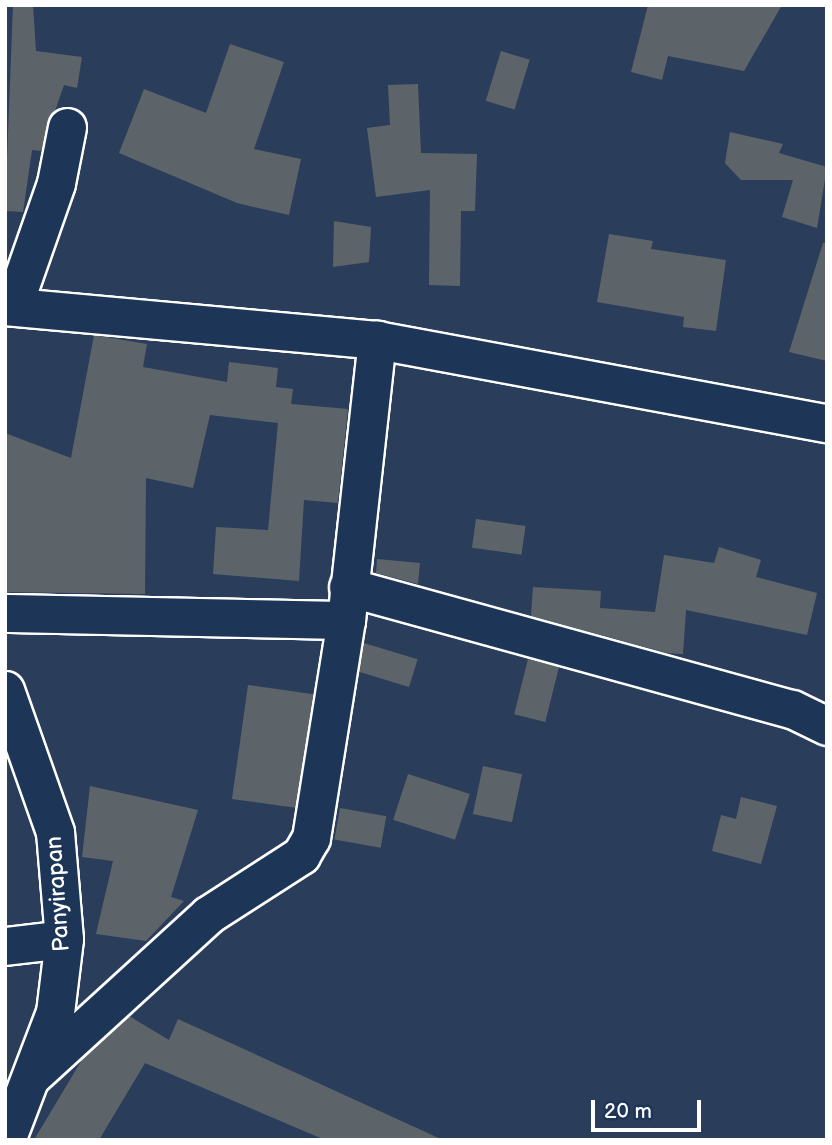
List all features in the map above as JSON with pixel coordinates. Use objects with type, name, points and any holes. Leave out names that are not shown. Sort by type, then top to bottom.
[{"type":"street","points":[[67,128],[56,183],[9,306],[377,340],[827,423]]},
{"type":"street","points":[[33,1075],[208,915],[301,855],[311,838],[347,603],[377,340]]},
{"type":"street","points":[[5,613],[347,603],[792,709],[827,726]]},
{"type":"street","name":"Panyirapan","points":[[5,690],[55,832],[64,939],[55,1012],[6,1140]]},
{"type":"street","points":[[5,946],[64,939]]},
{"type":"building","points":[[13,5],[33,5],[36,51],[82,57],[77,88],[64,85],[41,151],[32,150],[23,212],[5,211]]},
{"type":"building","points":[[648,5],[782,5],[744,71],[668,56],[662,80],[631,72]]},
{"type":"building","points":[[230,44],[284,62],[254,149],[301,159],[289,215],[237,203],[119,153],[144,89],[206,113]]},
{"type":"building","points":[[501,51],[530,60],[514,109],[486,101]]},
{"type":"building","points":[[418,84],[421,153],[477,154],[475,211],[461,211],[460,286],[429,285],[430,190],[376,197],[367,128],[390,125],[388,85]]},
{"type":"building","points":[[730,132],[783,144],[779,153],[827,167],[817,228],[782,217],[793,180],[741,180],[725,163]]},
{"type":"building","points":[[334,221],[371,227],[369,262],[333,267]]},
{"type":"building","points":[[609,234],[653,241],[651,249],[726,260],[716,331],[683,327],[684,317],[597,302]]},
{"type":"building","points":[[823,243],[827,243],[827,361],[789,352]]},
{"type":"building","points":[[94,335],[147,344],[143,367],[227,382],[229,362],[278,368],[276,387],[293,389],[291,404],[348,409],[338,503],[304,500],[299,581],[213,574],[216,527],[268,530],[278,423],[210,415],[193,488],[146,478],[145,594],[5,592],[5,433],[71,458]]},
{"type":"building","points":[[476,519],[526,526],[521,555],[472,548]]},
{"type":"building","points":[[719,547],[761,560],[756,577],[817,593],[807,635],[686,610],[683,654],[667,653],[531,616],[533,587],[601,591],[600,608],[655,612],[664,555],[714,563]]},
{"type":"building","points":[[377,559],[420,563],[418,584],[376,573]]},
{"type":"building","points":[[364,643],[418,659],[409,687],[356,671]]},
{"type":"building","points":[[528,659],[559,667],[545,722],[514,714]]},
{"type":"building","points":[[248,685],[313,694],[297,808],[232,799]]},
{"type":"building","points":[[483,766],[522,774],[512,822],[473,814]]},
{"type":"building","points":[[408,774],[470,794],[455,840],[393,820]]},
{"type":"building","points":[[90,786],[198,810],[171,897],[184,901],[146,941],[96,934],[113,861],[82,857]]},
{"type":"building","points":[[741,797],[777,806],[761,864],[712,851],[721,815],[736,819]]},
{"type":"building","points":[[340,808],[386,816],[381,848],[334,840]]},
{"type":"building","points":[[129,1016],[169,1040],[178,1019],[443,1140],[325,1140],[145,1063],[99,1140],[34,1140],[83,1058]]}]
